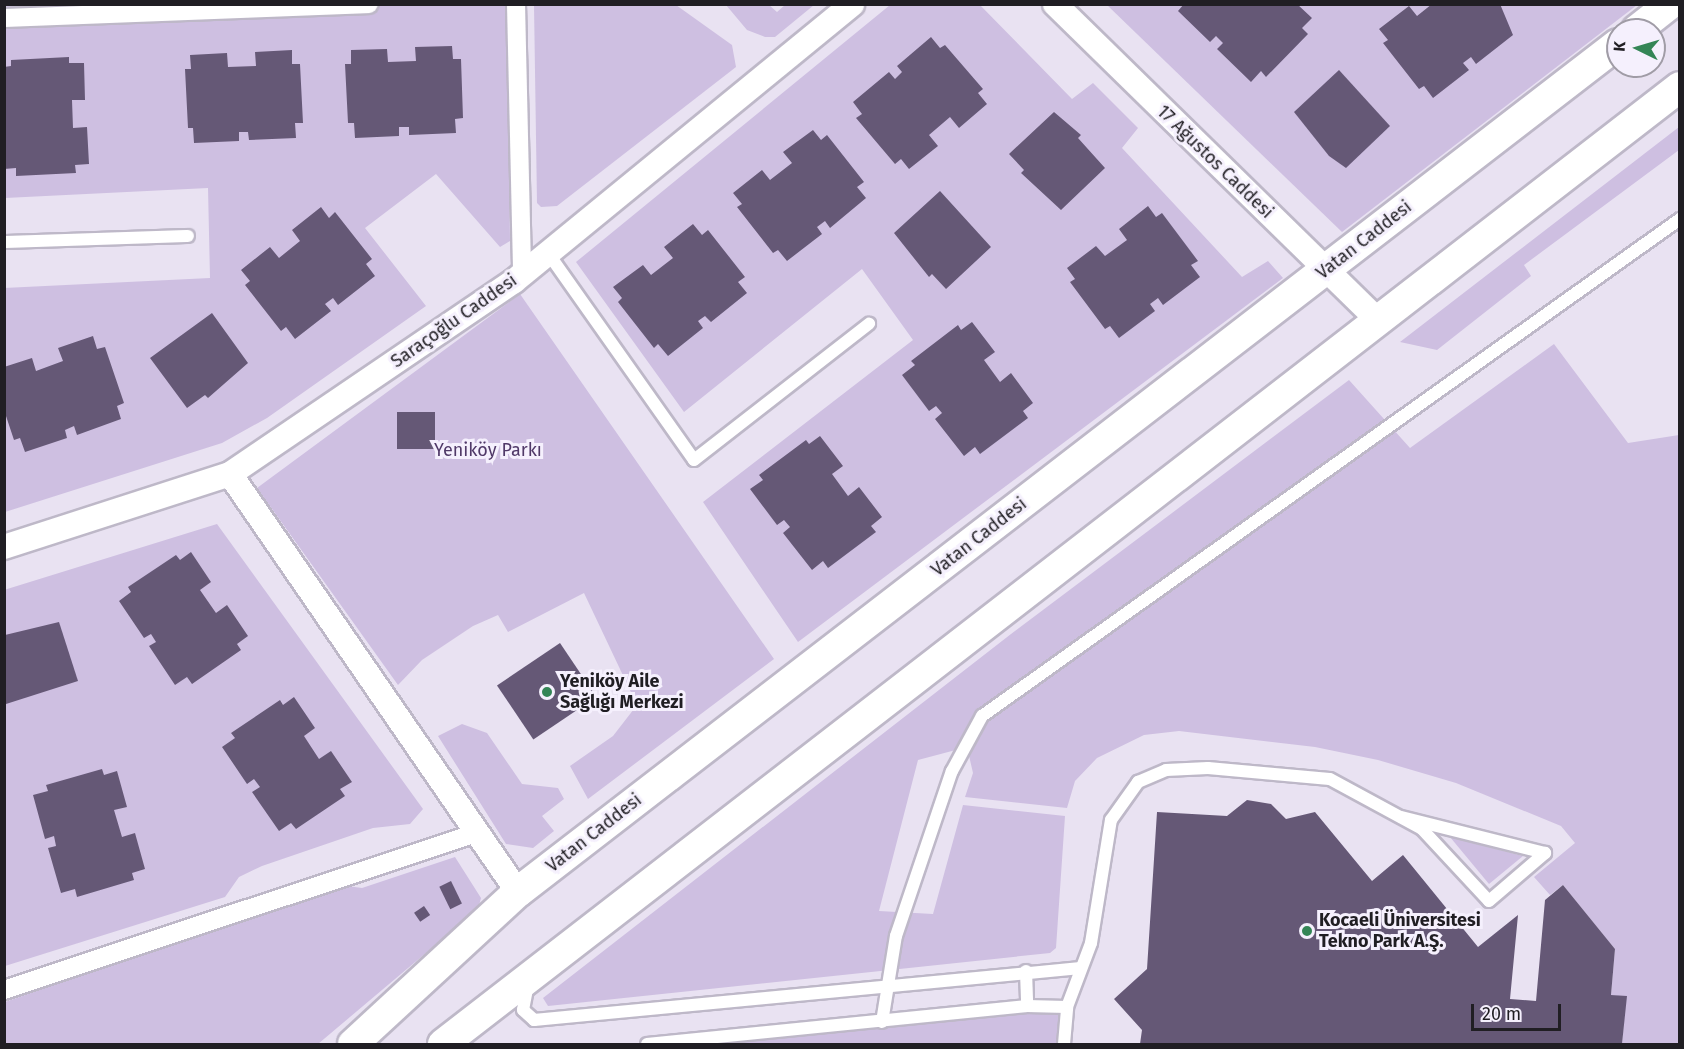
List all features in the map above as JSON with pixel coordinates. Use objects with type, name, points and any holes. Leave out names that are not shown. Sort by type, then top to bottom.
[{"type":"street","points":[[4,18],[369,4]]},
{"type":"street","points":[[516,4],[522,274]]},
{"type":"street","name":"Saraçoğlu Caddesi","points":[[4,547],[230,474],[522,274],[852,4]]},
{"type":"street","name":"17 Ağustos Caddesi","points":[[1055,4],[1376,318]]},
{"type":"street","points":[[1652,18],[1670,4]]},
{"type":"street","name":"Vatan Caddesi","points":[[353,1044],[518,892],[1606,54]]},
{"type":"street","points":[[443,1044],[536,968],[1376,318],[1680,87]]},
{"type":"street","points":[[230,474],[475,833],[518,892]]},
{"type":"street","points":[[4,990],[475,833]]},
{"type":"lane","points":[[882,1022],[885,988],[896,936],[948,784],[982,716],[1680,219]]},
{"type":"lane","points":[[4,242],[188,236]]},
{"type":"lane","points":[[548,253],[694,460],[869,324]]},
{"type":"lane","points":[[1064,1044],[1067,1007],[1091,943],[1111,820],[1138,782],[1166,770],[1208,768],[1330,778],[1422,829],[1489,900],[1545,853],[1401,817]]},
{"type":"lane","points":[[536,968],[524,1010],[534,1020],[885,988],[1026,971],[1081,968]]},
{"type":"lane","points":[[1026,971],[1027,1006]]},
{"type":"lane","points":[[647,1044],[1027,1006],[1067,1007]]},
{"type":"green space","points":[[979,4],[1072,99],[1093,83],[1138,128],[1122,148],[1242,277],[1268,261],[1283,278],[798,642],[703,502],[913,340],[862,269],[684,412],[576,262],[890,5]]},
{"type":"green space","points":[[5,5],[507,5],[510,241],[500,247],[436,174],[365,228],[426,306],[267,418],[222,443],[5,512],[4,288],[210,278],[208,188],[5,198]]},
{"type":"green space","points":[[534,5],[676,5],[732,45],[736,67],[557,206],[541,207],[537,203]]},
{"type":"green space","points":[[726,5],[769,5],[777,12],[785,5],[814,5],[775,37],[765,37],[747,30]]},
{"type":"green space","points":[[1107,5],[1637,5],[1620,18],[1606,18],[1606,29],[1342,232]]},
{"type":"green space","points":[[1679,127],[1679,150],[1524,265],[1531,276],[1437,350],[1400,342]]},
{"type":"green space","name":"Yeniköy Parkı","points":[[520,294],[774,659],[588,799],[570,766],[613,736],[637,705],[584,593],[508,632],[498,615],[473,626],[422,660],[398,685],[257,488]]},
{"type":"green space","points":[[1554,344],[1628,443],[1679,435],[1679,1044],[1622,1044],[1626,997],[1611,995],[1615,949],[1563,885],[1550,895],[1534,877],[1575,843],[1561,826],[1456,783],[1378,760],[1315,747],[1179,731],[1144,735],[1097,758],[1075,781],[1067,808],[965,797],[973,773],[967,747],[918,760],[879,911],[933,914],[963,805],[1065,816],[1056,948],[1050,953],[548,1006],[543,998],[1011,634],[1349,380],[1410,448]]},
{"type":"green space","points":[[217,524],[423,809],[410,824],[373,828],[262,866],[239,877],[225,897],[5,966],[4,590]]},
{"type":"green space","points":[[462,724],[487,733],[522,784],[558,788],[564,799],[542,816],[554,831],[533,848],[506,844],[438,736]]},
{"type":"green space","points":[[1450,837],[1523,856],[1489,884]]},
{"type":"green space","points":[[455,857],[481,898],[478,909],[318,1044],[5,1044],[5,1002],[340,885],[362,888]]},
{"type":"green space","points":[[1067,1007],[1064,1044],[647,1044]]},
{"type":"building","points":[[1184,4],[1297,4],[1312,18],[1302,28],[1308,34],[1266,77],[1261,71],[1251,82],[1217,49],[1223,43],[1216,36],[1210,42],[1178,11]]},
{"type":"building","points":[[1432,4],[1500,4],[1513,35],[1476,64],[1471,57],[1463,63],[1469,70],[1433,98],[1424,86],[1419,89],[1383,43],[1388,40],[1379,29],[1409,6],[1417,16]]},
{"type":"building","points":[[931,37],[940,48],[945,45],[983,89],[978,93],[987,104],[959,128],[950,117],[929,135],[938,146],[909,169],[901,159],[895,164],[856,118],[862,114],[853,102],[889,72],[895,79],[902,72],[897,66]]},
{"type":"building","points":[[452,46],[453,59],[461,59],[463,118],[455,119],[456,133],[409,135],[409,127],[399,127],[399,136],[355,138],[354,123],[348,123],[345,64],[351,64],[351,50],[387,49],[388,62],[416,61],[415,47]]},
{"type":"building","points":[[292,50],[292,64],[300,64],[303,123],[295,123],[296,138],[249,140],[248,132],[239,132],[239,141],[194,143],[193,128],[188,128],[185,69],[191,69],[190,55],[227,53],[228,67],[256,66],[255,52]]},
{"type":"building","points":[[69,57],[69,63],[84,63],[85,100],[72,100],[73,128],[87,127],[89,164],[75,165],[76,173],[16,176],[16,168],[4,169],[4,67],[11,66],[11,60]]},
{"type":"building","points":[[1339,70],[1390,126],[1346,168],[1329,156],[1294,112]]},
{"type":"building","points":[[1054,112],[1081,135],[1078,138],[1105,168],[1061,210],[1021,173],[1024,170],[1009,154]]},
{"type":"building","points":[[813,130],[821,140],[827,135],[864,182],[857,187],[866,198],[830,228],[825,221],[817,227],[822,234],[787,261],[778,250],[773,253],[737,207],[742,204],[733,193],[762,170],[770,180],[792,163],[783,152]]},
{"type":"building","points":[[940,191],[991,247],[946,289],[932,274],[929,277],[894,233]]},
{"type":"building","points":[[1148,206],[1156,217],[1162,213],[1198,261],[1191,265],[1200,277],[1163,305],[1158,298],[1150,304],[1155,311],[1119,338],[1110,326],[1105,329],[1070,282],[1075,279],[1067,268],[1096,246],[1105,256],[1127,240],[1119,229]]},
{"type":"building","points":[[321,207],[329,218],[335,212],[372,259],[366,264],[375,276],[338,305],[333,298],[325,304],[331,311],[295,339],[286,327],[281,331],[245,285],[250,281],[241,270],[270,247],[279,258],[300,241],[292,230]]},
{"type":"building","points":[[693,224],[702,235],[708,230],[745,277],[738,282],[747,293],[711,322],[705,316],[698,321],[703,328],[668,356],[658,344],[654,348],[618,302],[622,298],[613,287],[643,265],[651,275],[673,258],[664,247]]},
{"type":"building","points":[[212,313],[248,363],[208,398],[205,395],[187,408],[150,358]]},
{"type":"building","points":[[972,322],[995,352],[984,360],[1000,382],[1011,373],[1033,403],[1023,411],[1028,418],[980,454],[975,447],[964,456],[935,419],[942,413],[936,406],[929,411],[902,375],[915,365],[911,361],[958,325],[961,330]]},
{"type":"building","points":[[93,336],[97,349],[105,347],[124,403],[117,406],[121,419],[77,435],[74,426],[65,430],[67,438],[25,452],[20,438],[14,440],[4,410],[4,367],[32,358],[36,371],[63,361],[58,348]]},
{"type":"building","points":[[397,412],[435,412],[435,449],[397,449]]},
{"type":"building","points":[[820,436],[843,466],[832,474],[848,496],[859,487],[882,517],[871,526],[876,532],[828,568],[823,561],[812,570],[783,533],[790,527],[784,520],[777,525],[750,489],[763,480],[759,475],[806,440],[809,444]]},
{"type":"building","points":[[191,552],[211,582],[200,590],[216,613],[227,605],[248,636],[237,644],[241,650],[192,684],[187,677],[175,685],[149,646],[156,642],[151,634],[144,638],[119,601],[131,592],[128,587],[176,555],[180,560]]},
{"type":"building","points":[[59,622],[78,681],[6,704],[5,635]]},
{"type":"building","name":"Yeniköy Aile Sağlığı Merkezi","points":[[560,643],[596,697],[533,739],[497,685]]},
{"type":"building","points":[[294,697],[315,728],[304,736],[319,759],[331,751],[352,782],[340,789],[345,796],[296,829],[291,823],[279,831],[252,792],[260,787],[254,779],[247,784],[222,747],[235,738],[231,733],[280,700],[283,705]]},
{"type":"building","points":[[102,769],[104,775],[117,771],[127,807],[114,810],[122,837],[135,833],[145,869],[132,873],[134,880],[77,897],[75,889],[61,893],[48,848],[56,846],[54,836],[45,839],[33,795],[48,791],[46,785]]},
{"type":"building","name":"Kocaeli Üniversitesi Tekno Park A.Ş.","points":[[1247,800],[1271,804],[1286,819],[1315,812],[1372,881],[1403,855],[1478,947],[1518,915],[1510,999],[1536,1001],[1545,900],[1563,885],[1615,949],[1611,995],[1627,996],[1622,1044],[1140,1044],[1142,1030],[1114,999],[1147,969],[1157,812],[1227,816]]},
{"type":"building","points":[[451,881],[462,903],[450,909],[439,887]]},
{"type":"building","points":[[424,906],[430,915],[420,922],[414,913]]},
{"type":"place","name":"Yeniköy Aile Sağlığı Merkezi","points":[[547,692]]},
{"type":"place","name":"Kocaeli Üniversitesi Tekno Park A.Ş.","points":[[1307,931]]}]
